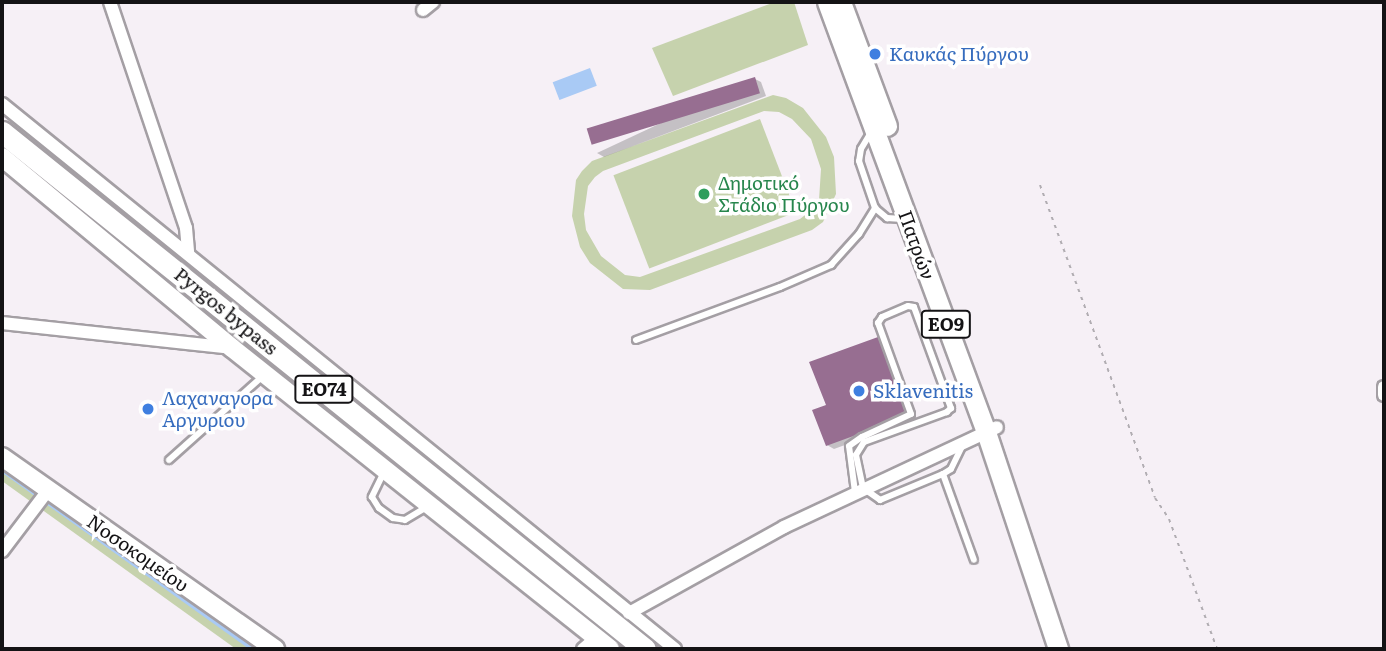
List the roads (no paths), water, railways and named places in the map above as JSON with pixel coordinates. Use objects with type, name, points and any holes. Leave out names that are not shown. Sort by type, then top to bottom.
[{"type":"highway","name":"Pyrgos bypass","points":[[2,132],[645,649]]},
{"type":"main road","name":"Πατρών","points":[[827,2],[908,219],[935,278]]},
{"type":"main road","name":"Πατρών","points":[[841,2],[935,278],[1069,649]]},
{"type":"main road","name":"Πατρών","points":[[992,430],[1058,649]]},
{"type":"street","points":[[110,2],[186,228],[188,253]]},
{"type":"street","points":[[2,104],[675,649]]},
{"type":"street","points":[[2,157],[232,348],[430,505],[589,643],[610,649]]},
{"type":"street","points":[[2,324],[232,348]]},
{"type":"street","points":[[1384,387],[1384,395]]},
{"type":"street","points":[[629,613],[755,542],[859,490],[992,430]]},
{"type":"street","name":"Νοσοκομείου","points":[[2,457],[47,492],[275,649]]},
{"type":"street","points":[[2,551],[47,492]]},
{"type":"lane","points":[[874,130],[860,149],[859,161],[875,208],[887,218],[908,219]]},
{"type":"lane","points":[[636,340],[780,287],[831,265],[859,234],[875,208]]},
{"type":"lane","points":[[912,305],[951,408],[947,412],[864,442],[856,455],[859,490],[849,446],[862,437],[911,415],[878,321],[912,305]]},
{"type":"lane","points":[[169,460],[265,374]]},
{"type":"lane","points":[[859,490],[880,500],[943,474],[953,466],[964,442]]},
{"type":"lane","points":[[385,470],[372,497],[379,508],[393,518],[405,520],[430,505]]},
{"type":"lane","points":[[943,474],[974,560]]},
{"type":"water","points":[[590,68],[597,86],[559,100],[553,82]]},
{"type":"waterway","points":[[2,470],[253,649]]},
{"type":"place","name":"Καυκάς Πύργου","points":[[875,54]]},
{"type":"place","name":"Δημοτικό Στάδιο Πύργου","points":[[704,194]]},
{"type":"place","name":"Sklavenitis","points":[[859,391]]},
{"type":"place","name":"Λαχαναγορα Αργυριου","points":[[148,409]]}]
